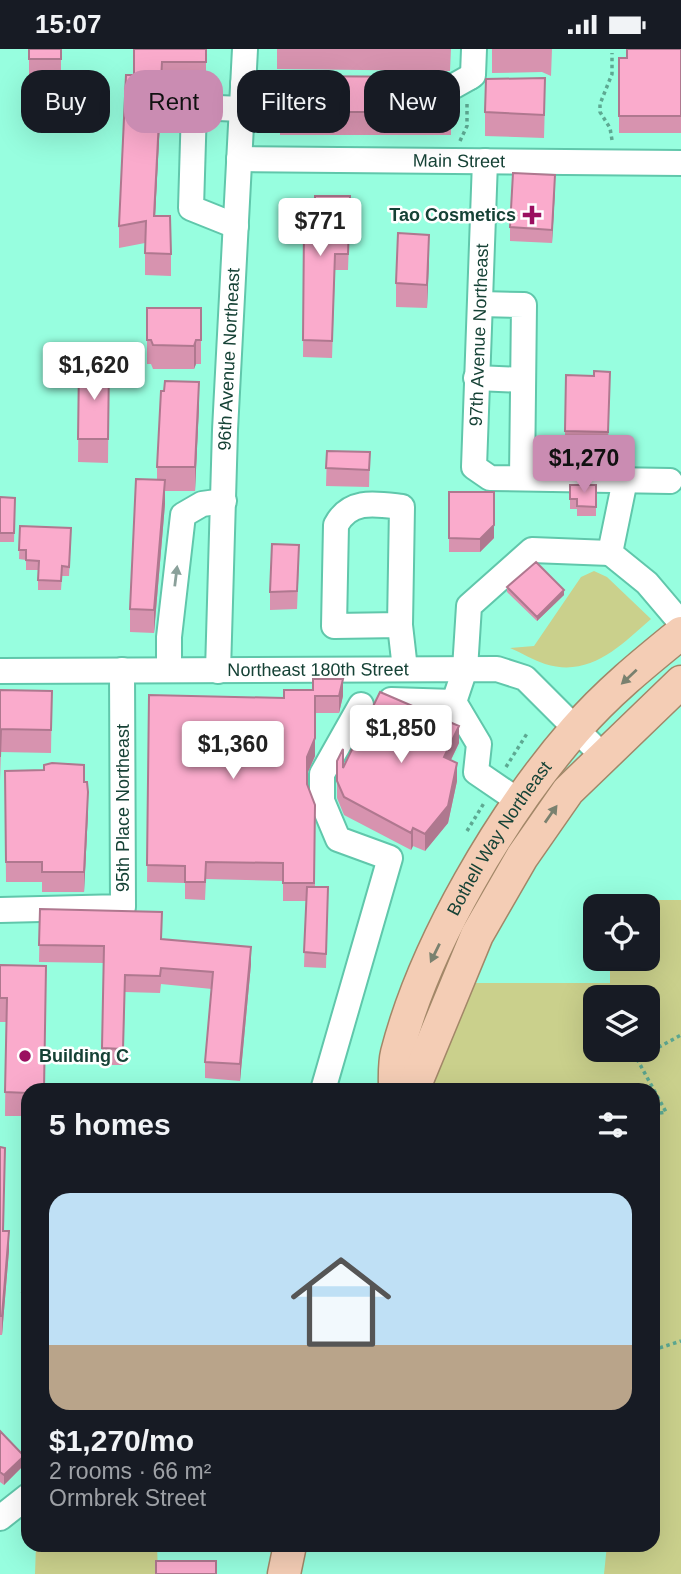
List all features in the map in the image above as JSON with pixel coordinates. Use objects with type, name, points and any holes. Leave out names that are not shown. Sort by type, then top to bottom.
[{"type":"main road","name":"Bothell Way Northeast","points":[[395,1083],[396,1055],[425,973],[457,907],[520,802],[576,729],[629,676],[681,633]]},
{"type":"main road","name":"Bothell Way Northeast","points":[[416,1083],[477,935],[522,857],[568,791],[681,682]]},
{"type":"main road","points":[[284,1574],[289,1552]]},
{"type":"street","name":"96th Avenue Northeast","points":[[244,70],[245,49]]},
{"type":"street","points":[[460,86],[475,85],[474,49]]},
{"type":"street","points":[[236,226],[191,208],[194,107],[237,98]]},
{"type":"street","name":"96th Avenue Northeast","points":[[218,671],[240,133]]},
{"type":"street","name":"Main Street","points":[[239,159],[681,163]]},
{"type":"street","name":"97th Avenue Northeast","points":[[485,161],[474,467],[490,478],[522,478]]},
{"type":"street","points":[[480,304],[524,305],[522,478],[670,481]]},
{"type":"street","points":[[476,378],[523,380]]},
{"type":"street","points":[[610,553],[625,480]]},
{"type":"street","points":[[169,670],[169,637],[183,515],[202,504],[224,501]]},
{"type":"street","points":[[400,625],[334,626],[336,525],[341,515],[352,507],[368,503],[402,507],[400,625],[405,670]]},
{"type":"street","points":[[520,802],[476,772],[479,744],[454,702],[465,669],[469,606],[532,550],[610,553],[647,583],[681,622]]},
{"type":"street","name":"Northeast 180th Street","points":[[0,671],[498,669],[525,678],[603,756]]},
{"type":"street","name":"95th Place Northeast","points":[[0,910],[123,907],[122,670]]},
{"type":"street","points":[[391,700],[454,702]]},
{"type":"street","points":[[325,1083],[390,858],[338,839],[321,801],[322,774],[361,705]]},
{"type":"street","points":[[0,1518],[21,1502]]},
{"type":"path","points":[[612,53],[612,73],[600,104],[600,112],[610,128],[612,140]]},
{"type":"path","points":[[612,73],[620,73]]},
{"type":"path","points":[[460,143],[462,131],[467,126],[475,85]]},
{"type":"path","points":[[650,1083],[637,1059],[681,1035]]},
{"type":"path","points":[[660,1101],[666,1112],[660,1113]]},
{"type":"path","points":[[660,1348],[681,1341]]},
{"type":"green space","points":[[594,571],[607,577],[651,619],[616,649],[576,667],[545,664],[510,648],[534,646],[581,577]]},
{"type":"green space","points":[[660,900],[681,900],[681,1574],[604,1574],[606,1552],[660,1552],[660,1083],[416,1083],[458,983],[610,983],[610,971],[660,971]]},
{"type":"green space","points":[[36,1552],[157,1552],[158,1574],[35,1574]]},
{"type":"building","points":[[29,49],[61,49],[61,59],[29,59]]},
{"type":"building","points":[[134,49],[206,49],[206,62],[162,62],[162,70],[134,70]]},
{"type":"building","points":[[627,49],[681,49],[681,116],[619,116],[619,58],[627,58]]},
{"type":"building","points":[[350,76],[364,76],[364,112],[350,112]]},
{"type":"building","points":[[545,78],[544,115],[485,112],[486,79]]},
{"type":"building","points":[[124,118],[124,133],[158,133],[154,216],[170,216],[171,254],[145,253],[146,221],[119,226]]},
{"type":"building","name":"Tao Cosmetics","points":[[513,173],[555,175],[552,230],[510,227]]},
{"type":"building","points":[[315,196],[350,196],[348,254],[335,254],[332,341],[303,340],[304,227],[283,226],[283,204],[315,204]]},
{"type":"building","points":[[398,233],[429,235],[427,285],[396,283]]},
{"type":"building","points":[[147,308],[201,308],[201,340],[196,340],[194,346],[153,345],[151,340],[147,340]]},
{"type":"building","points":[[79,365],[109,365],[108,439],[78,439]]},
{"type":"building","points":[[594,371],[610,372],[608,432],[565,431],[566,375],[594,376]]},
{"type":"building","points":[[165,381],[199,382],[195,467],[157,467],[161,391],[164,391]]},
{"type":"building","points":[[327,451],[370,452],[369,470],[326,468]]},
{"type":"building","points":[[136,479],[165,480],[154,610],[130,609]]},
{"type":"building","points":[[570,485],[596,485],[596,507],[577,506],[577,499],[570,499]]},
{"type":"building","points":[[449,492],[494,492],[494,525],[480,539],[449,538]]},
{"type":"building","points":[[0,497],[15,498],[14,533],[0,533]]},
{"type":"building","points":[[20,526],[71,528],[69,567],[62,566],[61,581],[38,580],[39,561],[26,560],[26,550],[19,550]]},
{"type":"building","points":[[272,544],[299,545],[297,591],[270,592]]},
{"type":"building","points":[[536,562],[564,590],[537,617],[507,587]]},
{"type":"building","points":[[313,679],[343,679],[339,696],[315,696],[315,738],[307,757],[307,784],[315,805],[314,883],[283,883],[283,863],[206,862],[205,882],[185,882],[185,866],[147,865],[149,695],[284,698],[284,690],[313,690]]},
{"type":"building","points":[[0,690],[52,691],[51,730],[1,729],[0,757]]},
{"type":"building","points":[[380,692],[459,726],[444,757],[457,763],[448,806],[425,834],[413,828],[411,833],[344,797],[337,781],[337,761],[343,749],[343,768]]},
{"type":"building","points":[[44,765],[84,765],[84,782],[87,782],[88,792],[84,872],[42,872],[42,862],[6,862],[5,771],[44,770]]},
{"type":"building","points":[[307,887],[328,887],[326,954],[304,952]]},
{"type":"building","points":[[40,909],[162,912],[161,939],[251,947],[240,1064],[205,1062],[213,972],[161,968],[160,976],[125,975],[123,1049],[102,1048],[104,946],[39,945]]},
{"type":"building","name":"Building C","points":[[0,965],[46,966],[44,1083],[21,1083],[21,1093],[5,1092],[7,998],[0,998]]},
{"type":"building","points":[[0,1147],[5,1148],[3,1231],[9,1231],[2,1316],[0,1316]]},
{"type":"building","points":[[0,1431],[21,1453],[21,1459],[4,1475],[0,1472]]},
{"type":"building","points":[[156,1561],[216,1561],[216,1574],[156,1574]]},
{"type":"place","name":"Tao Cosmetics","points":[[532,215]]},
{"type":"place","name":"Building C","points":[[25,1056]]}]
